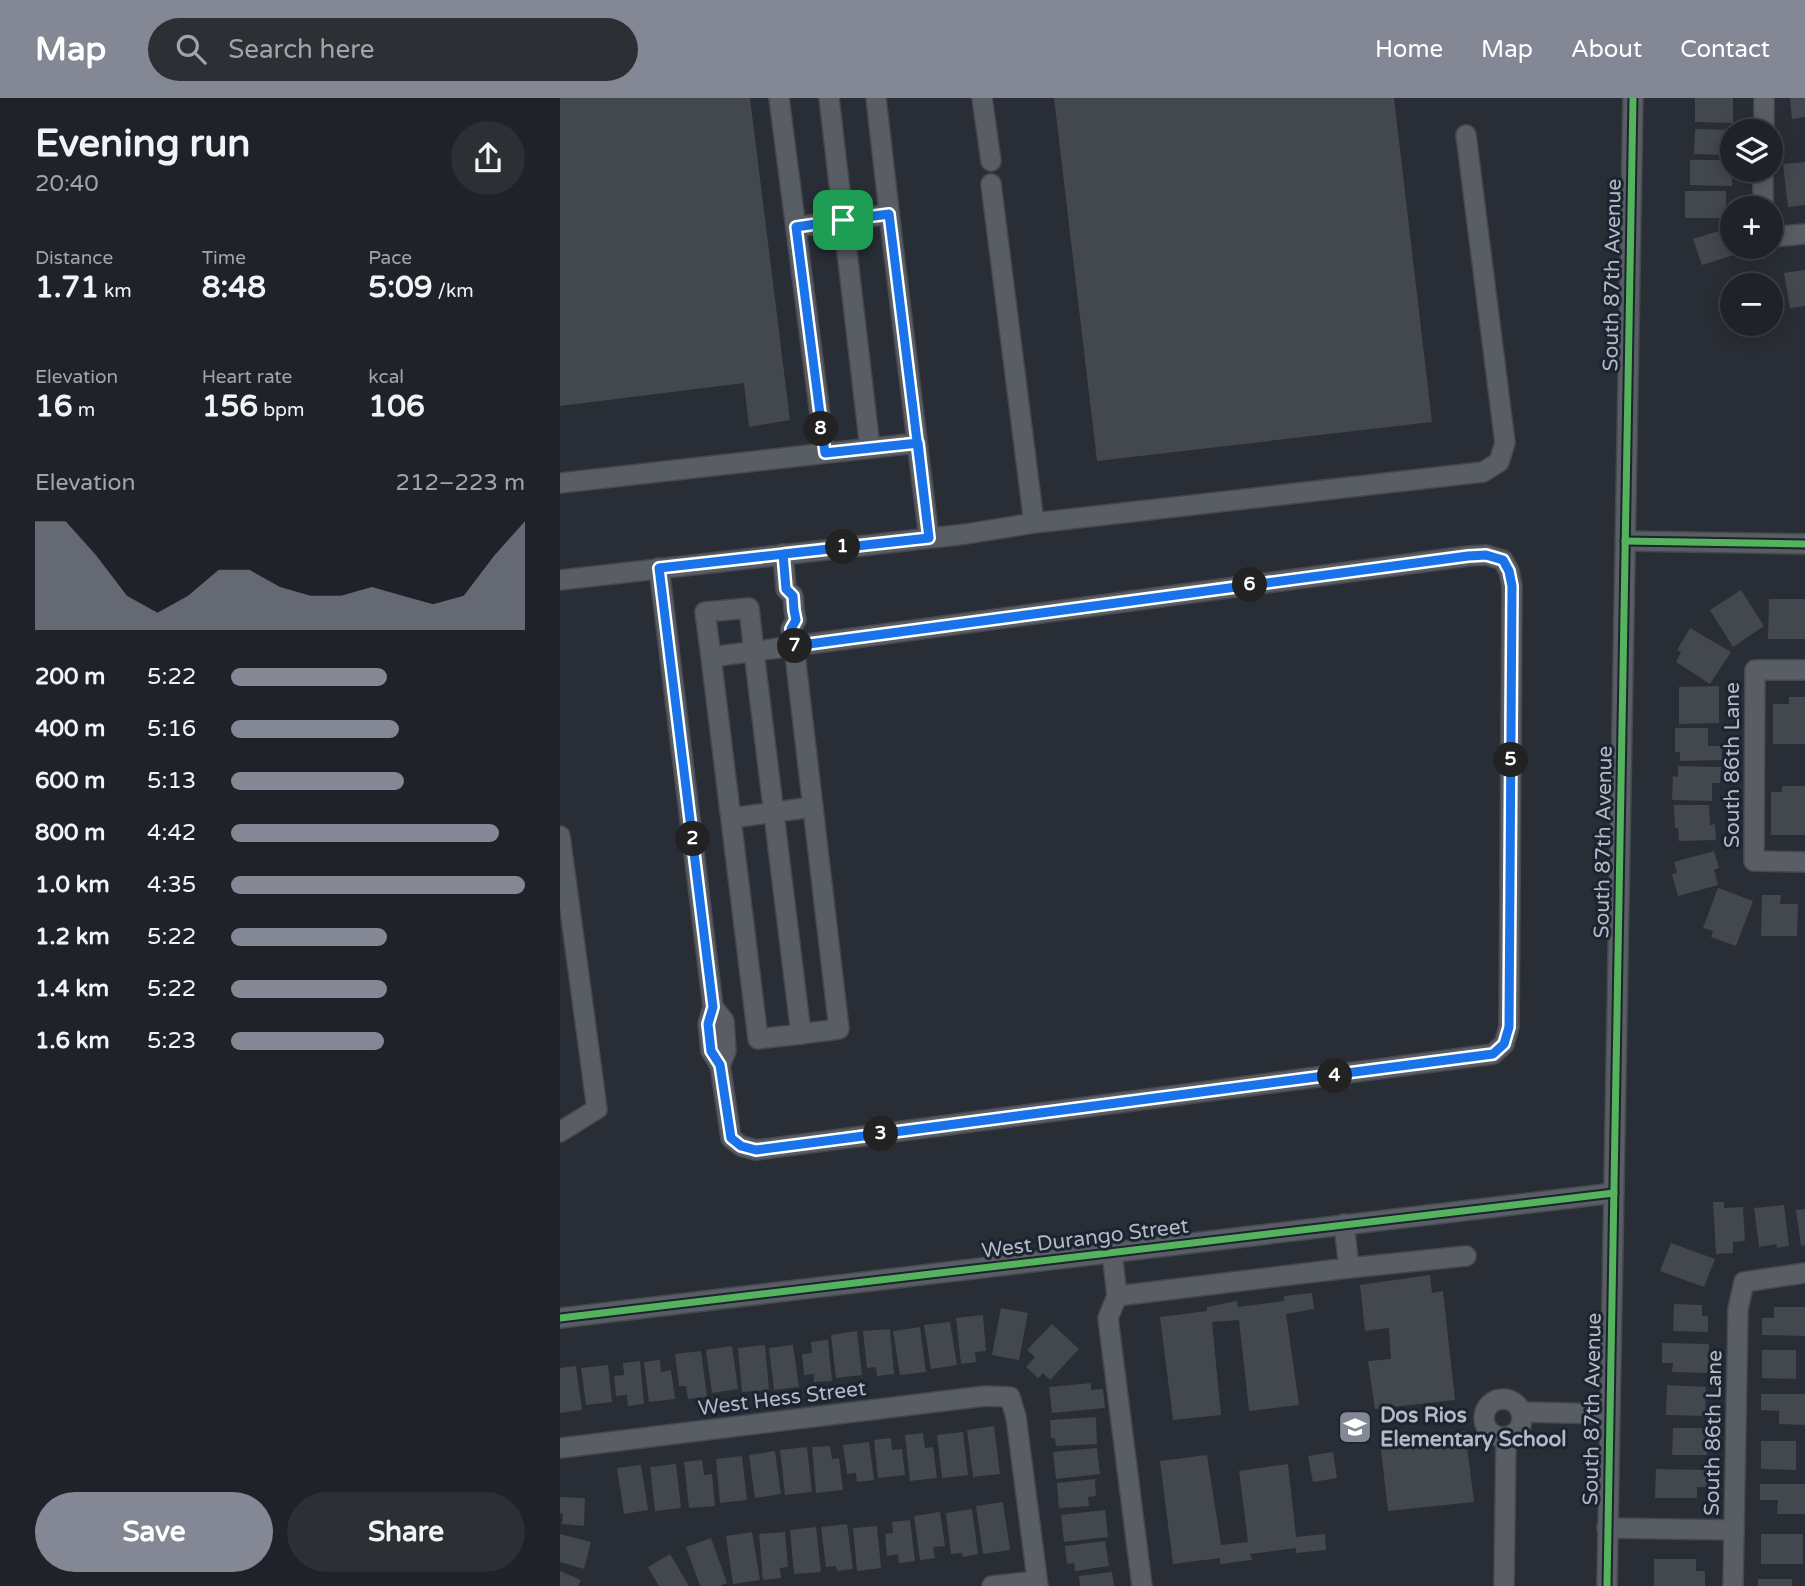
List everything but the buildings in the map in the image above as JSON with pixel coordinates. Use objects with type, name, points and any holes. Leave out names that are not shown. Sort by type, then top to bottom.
[{"type":"street","points":[[779,98],[825,453]]},
{"type":"street","points":[[829,98],[870,448]]},
{"type":"street","points":[[876,98],[929,538]]},
{"type":"street","points":[[982,98],[991,161]]},
{"type":"street","name":"South 87th Avenue","points":[[1607,1586],[1633,98]]},
{"type":"street","points":[[1764,98],[1764,119]]},
{"type":"street","points":[[560,580],[1483,472],[1499,462],[1505,443],[1466,135]]},
{"type":"street","points":[[991,184],[1034,523]]},
{"type":"street","points":[[796,227],[889,214]]},
{"type":"street","points":[[1783,236],[1805,234]]},
{"type":"street","points":[[560,483],[918,443]]},
{"type":"street","points":[[1625,541],[1805,544]]},
{"type":"street","points":[[783,554],[786,589],[780,598],[783,621],[793,637],[839,1029],[801,1034],[758,1039],[705,612],[749,608],[801,1034]]},
{"type":"street","points":[[659,568],[713,1007],[724,1021],[726,1051],[720,1065],[731,1138],[741,1146],[756,1150],[1475,1058],[1493,1054],[1504,1044],[1509,1027],[1512,586],[1503,560],[1486,555],[1468,556],[793,637],[754,652],[711,657]]},
{"type":"street","name":"South 86th Lane","points":[[1805,670],[1755,670],[1754,861],[1805,862]]},
{"type":"street","points":[[731,818],[813,807]]},
{"type":"street","points":[[560,836],[597,1109],[560,1132]]},
{"type":"street","name":"West Durango Street","points":[[560,1318],[1614,1193]]},
{"type":"street","points":[[1344,1224],[1349,1268]]},
{"type":"street","points":[[1112,1252],[1118,1296],[1108,1318],[1142,1586]]},
{"type":"street","points":[[1118,1296],[1466,1256]]},
{"type":"street","name":"South 86th Lane","points":[[1733,1586],[1738,1309],[1744,1282],[1805,1273]]},
{"type":"street","name":"West Hess Street","points":[[560,1448],[985,1396],[1010,1397],[1016,1417],[1037,1583]]},
{"type":"street","points":[[1507,1399],[1518,1406],[1521,1412],[1521,1424],[1506,1437],[1493,1434],[1484,1419],[1487,1408],[1496,1400],[1507,1399]]},
{"type":"street","points":[[1521,1412],[1609,1414]]},
{"type":"street","points":[[1504,1586],[1506,1437]]},
{"type":"street","points":[[1608,1528],[1734,1530]]},
{"type":"street","points":[[992,1586],[1037,1583]]},
{"type":"cycle path","points":[[1607,1586],[1633,98]]},
{"type":"cycle path","points":[[1625,541],[1805,544]]},
{"type":"cycle path","points":[[560,1318],[1614,1193]]},
{"type":"place","name":"Dos Rios Elementary School","points":[[1355,1427]]},
{"type":"route","points":[[843,220],[796,227],[825,453],[918,443],[929,538],[783,554],[786,589],[793,596],[796,620],[791,629],[794,646],[1468,556],[1486,555],[1503,560],[1512,586],[1509,1027],[1504,1044],[1493,1054],[756,1150],[741,1146],[731,1138],[720,1065],[711,1051],[708,1024],[713,1007],[659,568],[929,538],[918,443],[892,246],[889,214],[843,220]]}]
